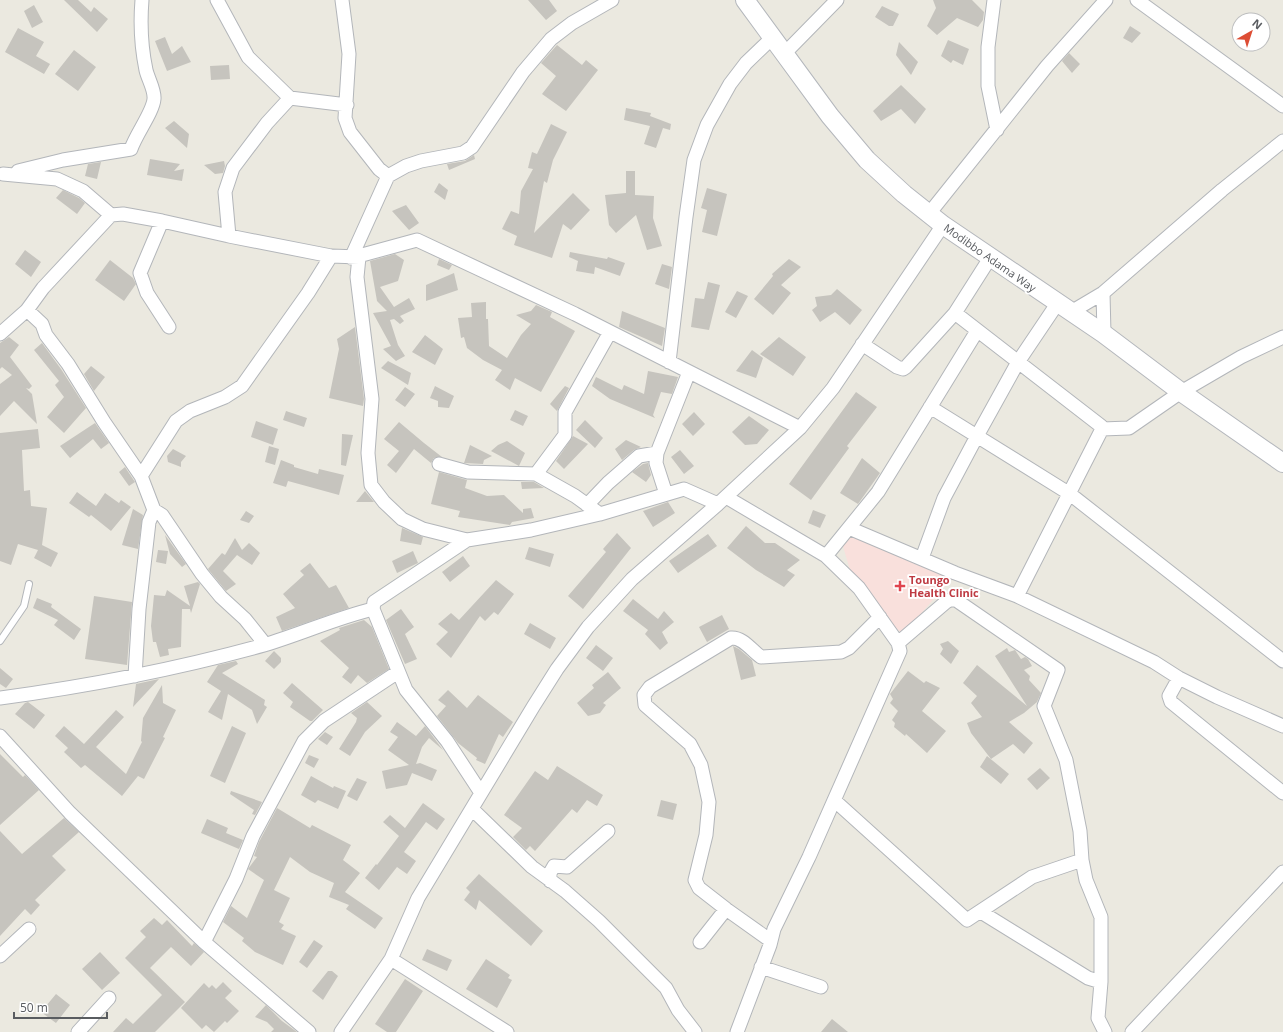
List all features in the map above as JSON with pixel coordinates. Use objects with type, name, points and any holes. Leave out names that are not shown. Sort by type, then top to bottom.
[{"type":"main road","name":"Modibbo Adama Way","points":[[746,0],[772,38],[830,116],[867,160],[928,215],[1104,334],[1181,392],[1283,463]]},
{"type":"street","points":[[1,174],[63,160],[131,149],[154,104],[155,98],[146,71],[140,30],[142,0]]},
{"type":"street","points":[[217,0],[248,56],[290,98],[346,105]]},
{"type":"street","points":[[342,0],[349,54],[345,118],[350,132],[379,169],[388,176]]},
{"type":"street","points":[[351,258],[388,176],[406,166],[421,161],[463,154],[472,147],[523,72],[551,39],[572,23],[612,0]]},
{"type":"street","points":[[784,54],[837,0]]},
{"type":"street","points":[[994,0],[988,47],[988,86],[997,130]]},
{"type":"street","points":[[928,215],[1068,41],[1106,0]]},
{"type":"street","points":[[1137,0],[1283,106]]},
{"type":"street","points":[[670,362],[694,160],[707,124],[730,84],[746,63],[772,38]]},
{"type":"street","points":[[229,236],[225,192],[233,168],[267,123],[290,98]]},
{"type":"street","points":[[922,558],[944,498],[1018,362],[1064,308],[1103,293],[1222,190],[1283,141]]},
{"type":"street","points":[[1,174],[57,179],[83,190],[111,214],[123,214],[162,221],[331,256],[359,258],[357,277],[372,399],[368,453],[371,485],[384,502],[402,519],[423,529],[467,540],[531,530],[600,514],[684,489],[722,500],[826,556],[859,588],[898,643],[900,651],[834,800],[774,929],[771,941],[737,1032]]},
{"type":"street","points":[[0,334],[27,310],[43,288],[111,214]]},
{"type":"street","points":[[162,221],[140,273],[147,293],[169,327]]},
{"type":"street","points":[[342,1032],[391,959],[418,898],[481,794],[557,669],[588,627],[632,578],[722,500],[800,428],[833,388],[943,226]]},
{"type":"street","points":[[351,258],[417,240],[610,332],[800,428]]},
{"type":"street","points":[[140,476],[176,421],[190,411],[225,397],[242,386],[308,293],[331,256]]},
{"type":"street","points":[[862,344],[897,367],[903,369],[955,313],[990,258]]},
{"type":"street","points":[[1103,293],[1104,334]]},
{"type":"street","points":[[27,310],[42,324],[46,335],[68,364],[140,476],[154,510],[162,515],[211,586],[245,620],[265,644]]},
{"type":"street","points":[[955,313],[1102,429]]},
{"type":"street","points":[[826,556],[878,492],[977,331]]},
{"type":"street","points":[[536,474],[566,435],[565,412],[610,332]]},
{"type":"street","points":[[1102,429],[1129,428],[1181,392],[1241,357],[1283,337]]},
{"type":"street","points":[[666,494],[656,463],[657,453],[689,372]]},
{"type":"street","points":[[930,407],[1070,494],[1283,661]]},
{"type":"street","points":[[1017,596],[1102,429]]},
{"type":"street","points":[[587,505],[608,483],[639,456],[657,453]]},
{"type":"street","points":[[439,464],[468,472],[536,474],[600,514]]},
{"type":"street","points":[[135,676],[140,601],[149,522],[154,510]]},
{"type":"street","points":[[849,528],[1017,596],[1154,662],[1179,678],[1283,726]]},
{"type":"street","points":[[467,540],[374,602],[373,608],[406,690],[447,741],[481,794]]},
{"type":"street","points":[[898,643],[946,602],[956,600],[1058,670],[1044,706],[1066,760],[1080,831],[1082,860],[1086,880],[1101,917],[1101,982],[1098,1018],[1105,1032]]},
{"type":"street","points":[[0,698],[68,689],[135,676],[265,644],[373,608]]},
{"type":"street","points":[[771,941],[699,888],[695,880],[706,835],[709,802],[701,765],[690,744],[644,705],[644,695],[650,687],[731,638],[741,640],[761,657],[841,652],[849,648],[880,618]]},
{"type":"street","points":[[204,942],[236,879],[253,836],[304,741],[324,721],[398,672]]},
{"type":"street","points":[[1179,678],[1169,696],[1171,702],[1283,793]]},
{"type":"street","points":[[0,736],[70,813],[204,942],[309,1032]]},
{"type":"street","points":[[834,800],[963,918],[968,920],[1032,877],[1082,860]]},
{"type":"street","points":[[472,809],[532,868],[565,891],[599,921],[666,988],[678,1010],[695,1032]]},
{"type":"street","points":[[550,881],[550,873],[554,866],[567,867],[608,832]]},
{"type":"street","points":[[1132,1032],[1283,872]]},
{"type":"street","points":[[700,942],[726,909]]},
{"type":"street","points":[[981,912],[1088,978],[1101,982]]},
{"type":"street","points":[[0,956],[29,929]]},
{"type":"street","points":[[391,959],[507,1032]]},
{"type":"street","points":[[761,967],[821,987]]},
{"type":"street","points":[[78,1032],[109,998]]},
{"type":"lane","points":[[0,641],[24,606],[29,584]]},
{"type":"shaded area","name":"Toungo Health Clinic","points":[[849,534],[872,546],[876,542],[955,575],[903,634],[858,597],[842,543]]},
{"type":"building","points":[[64,0],[78,0],[91,12],[94,7],[108,19],[97,32]]},
{"type":"building","points":[[528,0],[549,0],[557,11],[546,20]]},
{"type":"building","points":[[933,0],[972,0],[984,12],[983,20],[978,27],[957,18],[937,35],[927,26],[936,8]]},
{"type":"building","points":[[34,5],[43,22],[32,28],[24,11]]},
{"type":"building","points":[[882,6],[899,14],[893,26],[889,26],[875,17]]},
{"type":"building","points":[[1130,26],[1141,33],[1132,43],[1123,38]]},
{"type":"building","points":[[18,28],[44,42],[36,56],[50,64],[44,74],[5,52]]},
{"type":"building","points":[[165,37],[172,54],[182,46],[191,62],[167,71],[155,41]]},
{"type":"building","points":[[948,40],[969,49],[963,65],[953,60],[951,63],[941,56]]},
{"type":"building","points":[[899,42],[918,62],[911,75],[896,55]]},
{"type":"building","points":[[557,45],[582,65],[586,60],[598,70],[566,111],[542,94],[556,76],[541,63]]},
{"type":"building","points":[[74,50],[96,67],[78,91],[55,74]]},
{"type":"building","points":[[1069,53],[1080,64],[1072,73],[1062,61]]},
{"type":"building","points":[[229,65],[230,79],[211,80],[210,66]]},
{"type":"building","points":[[901,85],[926,109],[915,124],[901,109],[881,121],[873,111]]},
{"type":"building","points":[[626,108],[651,113],[650,116],[671,124],[670,130],[663,128],[656,148],[644,144],[650,126],[624,120]]},
{"type":"building","points":[[174,121],[189,134],[187,148],[165,128]]},
{"type":"building","points":[[551,124],[567,132],[553,160],[547,183],[544,181],[534,233],[573,193],[590,210],[571,230],[563,224],[552,258],[514,245],[517,236],[502,229],[511,211],[519,214],[521,191],[533,169],[528,168],[532,152],[537,154]]},
{"type":"building","points":[[474,155],[475,159],[449,170],[447,164],[465,161]]},
{"type":"building","points":[[150,159],[180,164],[174,171],[184,169],[182,181],[147,175]]},
{"type":"building","points":[[224,161],[225,166],[223,173],[215,174],[204,165]]},
{"type":"building","points":[[101,162],[97,179],[85,176],[88,164]]},
{"type":"building","points":[[626,171],[635,171],[635,195],[654,196],[653,218],[662,246],[647,250],[636,215],[616,233],[609,225],[605,195],[626,193]]},
{"type":"building","points":[[439,183],[448,190],[445,200],[434,192]]},
{"type":"building","points":[[707,188],[727,194],[717,236],[702,232],[707,210],[701,208]]},
{"type":"building","points":[[63,190],[79,198],[85,203],[77,214],[56,198]]},
{"type":"building","points":[[406,205],[419,223],[409,230],[392,211]]},
{"type":"building","points":[[25,250],[41,262],[31,277],[15,264]]},
{"type":"building","points":[[570,252],[607,259],[608,257],[625,263],[620,276],[595,267],[594,274],[576,271],[578,261],[569,257]]},
{"type":"building","points":[[395,254],[404,260],[398,281],[380,287],[394,307],[409,298],[415,309],[400,316],[404,321],[400,324],[394,319],[390,320],[398,345],[405,356],[396,361],[383,349],[391,346],[373,313],[387,311],[377,301],[370,261]]},
{"type":"building","points":[[439,259],[452,265],[449,270],[437,265]]},
{"type":"building","points":[[789,259],[801,267],[781,285],[791,293],[773,315],[754,299],[773,276],[772,274]]},
{"type":"building","points":[[110,260],[133,278],[136,284],[124,301],[95,280]]},
{"type":"building","points":[[662,264],[672,267],[669,289],[655,284]]},
{"type":"building","points":[[454,273],[458,290],[426,301],[426,285]]},
{"type":"building","points":[[708,282],[720,285],[709,330],[691,327],[695,298],[704,299]]},
{"type":"building","points":[[837,289],[862,310],[850,325],[835,312],[820,322],[812,310],[817,306],[815,297],[831,295]]},
{"type":"building","points":[[737,291],[748,296],[736,318],[725,312]]},
{"type":"building","points":[[486,302],[489,346],[507,358],[521,335],[531,324],[516,315],[531,311],[536,305],[552,312],[550,317],[575,331],[541,392],[515,378],[510,390],[495,380],[502,370],[483,360],[467,348],[464,337],[461,338],[458,318],[472,317],[471,303]]},
{"type":"building","points":[[622,311],[665,328],[662,346],[619,327]]},
{"type":"building","points":[[355,327],[364,399],[363,406],[329,398],[339,349],[337,339]]},
{"type":"building","points":[[425,335],[443,349],[435,365],[412,352]]},
{"type":"building","points":[[9,337],[19,345],[10,357],[32,386],[29,389],[26,388],[32,394],[37,424],[14,401],[0,416],[0,384],[12,375],[2,367],[0,369],[0,343]]},
{"type":"building","points":[[779,337],[806,357],[793,376],[760,354]]},
{"type":"building","points":[[42,343],[86,408],[64,433],[47,417],[64,397],[55,385],[59,381],[34,350]]},
{"type":"building","points":[[752,350],[763,358],[756,378],[736,371]]},
{"type":"building","points":[[388,361],[411,373],[408,385],[381,368]]},
{"type":"building","points":[[91,366],[105,377],[94,391],[84,374]]},
{"type":"building","points":[[648,371],[678,377],[672,394],[661,392],[653,415],[655,418],[610,399],[592,386],[596,377],[622,390],[624,385],[644,394]]},
{"type":"building","points":[[435,386],[454,396],[449,408],[438,407],[438,401],[430,398]]},
{"type":"building","points":[[565,386],[569,388],[557,411],[550,404]]},
{"type":"building","points":[[405,387],[415,394],[405,407],[395,400]]},
{"type":"building","points":[[856,392],[877,407],[847,446],[849,448],[811,500],[789,484]]},
{"type":"building","points":[[515,410],[528,416],[523,426],[510,420]]},
{"type":"building","points":[[286,411],[307,418],[304,427],[283,420]]},
{"type":"building","points":[[694,412],[705,424],[693,436],[682,424]]},
{"type":"building","points":[[749,416],[769,430],[757,444],[745,445],[732,432]]},
{"type":"building","points":[[585,420],[603,438],[595,448],[576,430]]},
{"type":"building","points":[[256,421],[278,429],[273,445],[251,437]]},
{"type":"building","points":[[399,422],[442,457],[434,458],[431,463],[414,449],[396,473],[387,465],[399,451],[384,439]]},
{"type":"building","points":[[95,423],[109,443],[101,449],[93,439],[70,458],[60,446]]},
{"type":"building","points":[[38,429],[40,448],[22,450],[24,491],[30,490],[31,506],[47,508],[42,545],[58,553],[51,567],[34,558],[38,550],[18,544],[11,565],[0,561],[0,433]]},
{"type":"building","points":[[342,434],[353,435],[346,466],[341,465]]},
{"type":"building","points":[[573,436],[588,444],[564,469],[556,461]]},
{"type":"building","points":[[626,440],[641,447],[634,450],[622,460],[615,449]]},
{"type":"building","points":[[507,441],[525,453],[519,466],[491,451],[498,445]]},
{"type":"building","points":[[470,445],[492,456],[484,460],[483,464],[464,463]]},
{"type":"building","points":[[269,446],[279,449],[275,465],[265,462]]},
{"type":"building","points":[[173,449],[186,456],[181,462],[181,467],[168,462],[167,456]]},
{"type":"building","points":[[680,450],[694,466],[684,474],[671,457]]},
{"type":"building","points":[[862,458],[880,473],[858,504],[840,493]]},
{"type":"building","points":[[281,460],[294,465],[294,467],[318,474],[319,469],[344,475],[339,495],[288,481],[286,487],[273,483]]},
{"type":"building","points":[[648,463],[651,475],[646,482],[632,472],[643,464]]},
{"type":"building","points":[[125,467],[135,482],[129,486],[119,472]]},
{"type":"building","points":[[439,472],[467,480],[465,488],[487,496],[504,495],[523,513],[523,509],[531,508],[534,518],[512,522],[510,525],[458,517],[460,511],[431,504]]},
{"type":"building","points":[[521,482],[534,482],[544,488],[522,489]]},
{"type":"building","points":[[365,491],[374,502],[356,502]]},
{"type":"building","points":[[77,492],[96,506],[105,493],[119,503],[121,500],[131,507],[111,531],[91,515],[89,517],[69,503]]},
{"type":"building","points":[[668,502],[675,513],[653,527],[643,511]]},
{"type":"building","points":[[133,509],[143,515],[138,549],[122,545]]},
{"type":"building","points":[[813,510],[826,515],[820,528],[808,523]]},
{"type":"building","points":[[246,511],[254,516],[249,523],[240,520]]},
{"type":"building","points":[[746,526],[765,543],[775,543],[800,560],[787,570],[795,575],[784,587],[756,570],[727,548]]},
{"type":"building","points":[[402,528],[423,537],[421,545],[400,541]]},
{"type":"building","points":[[617,533],[631,548],[583,609],[568,596],[606,552],[603,549]]},
{"type":"building","points":[[708,534],[717,546],[678,573],[669,561]]},
{"type":"building","points":[[165,535],[186,564],[182,567],[170,554]]},
{"type":"building","points":[[235,538],[242,550],[249,543],[260,553],[252,565],[237,555],[223,571],[236,584],[226,591],[208,569],[222,553],[225,555]]},
{"type":"building","points":[[529,547],[554,554],[550,567],[525,559]]},
{"type":"building","points":[[158,550],[168,551],[166,564],[156,562]]},
{"type":"building","points":[[413,551],[418,563],[397,573],[392,561]]},
{"type":"building","points":[[463,556],[470,566],[450,582],[442,572]]},
{"type":"building","points":[[310,563],[329,588],[336,585],[349,608],[282,631],[276,617],[295,608],[283,594],[304,575],[300,571]]},
{"type":"building","points":[[496,580],[514,594],[498,615],[494,612],[485,621],[480,616],[451,658],[436,644],[448,632],[438,624],[451,613],[459,620]]},
{"type":"building","points":[[198,582],[200,584],[191,613],[190,609],[182,609],[181,647],[168,649],[169,655],[160,657],[156,642],[153,642],[151,626],[154,595],[165,596],[167,590],[190,606],[184,586]]},
{"type":"building","points":[[94,596],[132,602],[127,665],[85,659]]},
{"type":"building","points":[[37,598],[52,604],[51,607],[81,629],[74,640],[54,625],[58,620],[33,608]]},
{"type":"building","points":[[633,599],[658,619],[664,611],[674,622],[662,632],[668,643],[660,650],[645,634],[648,630],[623,611]]},
{"type":"building","points":[[401,609],[414,627],[405,634],[417,659],[405,664],[386,620]]},
{"type":"building","points":[[722,615],[729,629],[707,642],[699,627]]},
{"type":"building","points":[[364,620],[372,627],[389,669],[367,683],[358,675],[351,684],[342,677],[349,668],[320,641],[340,630],[339,628]]},
{"type":"building","points":[[530,623],[556,638],[550,649],[524,634]]},
{"type":"building","points":[[948,641],[959,651],[951,664],[940,654],[943,649],[940,644]]},
{"type":"building","points":[[596,645],[613,658],[603,671],[586,658]]},
{"type":"building","points":[[733,646],[752,660],[756,676],[741,680]]},
{"type":"building","points":[[1007,648],[1009,652],[1015,650],[1021,659],[1025,657],[1028,659],[1032,666],[1024,670],[1030,676],[1029,680],[1041,693],[1037,702],[1024,713],[1009,722],[1033,743],[1024,754],[1013,744],[991,759],[971,733],[967,723],[982,717],[971,703],[977,696],[963,683],[977,665],[1027,706],[995,656]]},
{"type":"building","points":[[274,651],[281,658],[281,662],[274,669],[265,661]]},
{"type":"building","points":[[236,661],[238,664],[222,673],[265,700],[264,705],[267,707],[257,724],[252,710],[228,694],[222,720],[208,712],[221,691],[207,682],[218,665]]},
{"type":"building","points":[[0,668],[13,679],[6,688],[0,684]]},
{"type":"building","points":[[908,671],[924,683],[926,681],[940,688],[922,711],[946,731],[927,753],[906,734],[905,736],[894,727],[895,723],[892,720],[898,711],[890,703],[893,699],[890,694]]},
{"type":"building","points":[[608,672],[621,688],[603,703],[606,705],[600,713],[588,716],[577,703],[594,688],[592,685]]},
{"type":"building","points":[[159,679],[133,707],[136,684]]},
{"type":"building","points":[[292,683],[323,710],[312,721],[290,707],[293,702],[283,693]]},
{"type":"building","points":[[162,685],[163,703],[176,710],[163,737],[165,738],[144,779],[138,776],[122,796],[85,765],[81,768],[64,752],[68,748],[55,736],[64,726],[84,744],[116,710],[124,717],[96,747],[126,774],[142,742],[143,718]]},
{"type":"building","points":[[448,690],[467,708],[478,695],[513,722],[503,737],[499,734],[485,764],[476,760],[477,758],[458,743],[437,716],[446,706],[438,700]]},
{"type":"building","points":[[28,702],[45,715],[34,729],[15,714],[25,703]]},
{"type":"building","points":[[367,702],[382,716],[365,732],[350,756],[339,749],[356,722],[357,718],[351,713]]},
{"type":"building","points":[[397,722],[416,736],[425,726],[443,750],[429,738],[422,747],[416,764],[420,763],[437,770],[432,781],[412,773],[407,785],[386,789],[382,771],[409,765],[388,750],[398,737],[390,732]]},
{"type":"building","points":[[232,726],[246,733],[225,783],[210,776]]},
{"type":"building","points":[[325,732],[333,737],[327,745],[318,739]]},
{"type":"building","points":[[0,754],[23,777],[25,775],[39,790],[0,825]]},
{"type":"building","points":[[309,755],[319,759],[314,768],[305,763]]},
{"type":"building","points":[[987,756],[1009,774],[1001,784],[980,767]]},
{"type":"building","points":[[557,766],[603,795],[597,806],[587,800],[577,813],[572,809],[535,851],[530,846],[526,850],[513,837],[522,828],[504,815],[535,771],[548,780]]},
{"type":"building","points":[[1040,768],[1050,778],[1037,790],[1027,779]]},
{"type":"building","points":[[311,776],[333,788],[334,786],[346,791],[338,809],[318,800],[315,803],[301,795]]},
{"type":"building","points":[[357,778],[367,782],[357,801],[347,796]]},
{"type":"building","points":[[231,791],[262,802],[255,815],[252,814],[254,810],[230,794]]},
{"type":"building","points":[[661,800],[677,804],[673,820],[657,816]]},
{"type":"building","points":[[423,803],[445,819],[437,830],[426,822],[404,852],[416,861],[407,874],[397,867],[379,890],[365,878],[399,836],[383,822],[390,815],[405,828]]},
{"type":"building","points":[[277,808],[310,828],[312,825],[351,845],[343,860],[360,873],[345,892],[383,918],[375,929],[346,909],[349,905],[329,897],[334,883],[310,872],[290,857],[274,890],[290,898],[279,922],[284,925],[281,929],[296,936],[283,965],[255,952],[242,941],[244,938],[223,922],[231,906],[247,918],[264,880],[248,869],[257,857],[254,856],[259,842]]},
{"type":"building","points":[[64,818],[79,832],[52,856],[66,870],[35,900],[40,905],[31,915],[25,909],[0,936],[0,831],[22,854]]},
{"type":"building","points":[[207,819],[228,828],[226,833],[243,840],[239,849],[201,833]]},
{"type":"building","points":[[479,874],[543,931],[531,946],[479,900],[476,910],[464,900],[470,892],[466,888]]},
{"type":"building","points":[[154,918],[162,925],[167,920],[192,946],[194,943],[204,952],[191,966],[171,947],[150,968],[185,1002],[155,1032],[113,1032],[126,1018],[133,1024],[162,995],[125,958],[146,937],[140,931]]},
{"type":"building","points":[[314,940],[323,946],[307,968],[299,962]]},
{"type":"building","points":[[427,949],[452,960],[447,971],[422,960]]},
{"type":"building","points":[[100,952],[120,973],[102,990],[82,969]]},
{"type":"building","points":[[486,959],[510,975],[508,978],[512,980],[497,1008],[466,989]]},
{"type":"building","points":[[328,971],[332,971],[338,976],[323,1000],[312,991]]},
{"type":"building","points":[[405,979],[423,991],[396,1032],[387,1032],[375,1024]]},
{"type":"building","points":[[223,982],[232,991],[225,998],[239,1011],[227,1023],[225,1021],[214,1032],[206,1025],[202,1029],[181,1008],[204,983],[209,988],[212,985],[216,989]]},
{"type":"building","points":[[56,994],[70,1005],[56,1023],[41,1012]]},
{"type":"building","points":[[266,1005],[282,1021],[297,1032],[271,1032],[274,1029],[267,1022],[255,1017]]},
{"type":"building","points":[[832,1019],[848,1032],[821,1032]]},
{"type":"place","name":"Toungo Health Clinic","points":[[900,586]]}]
